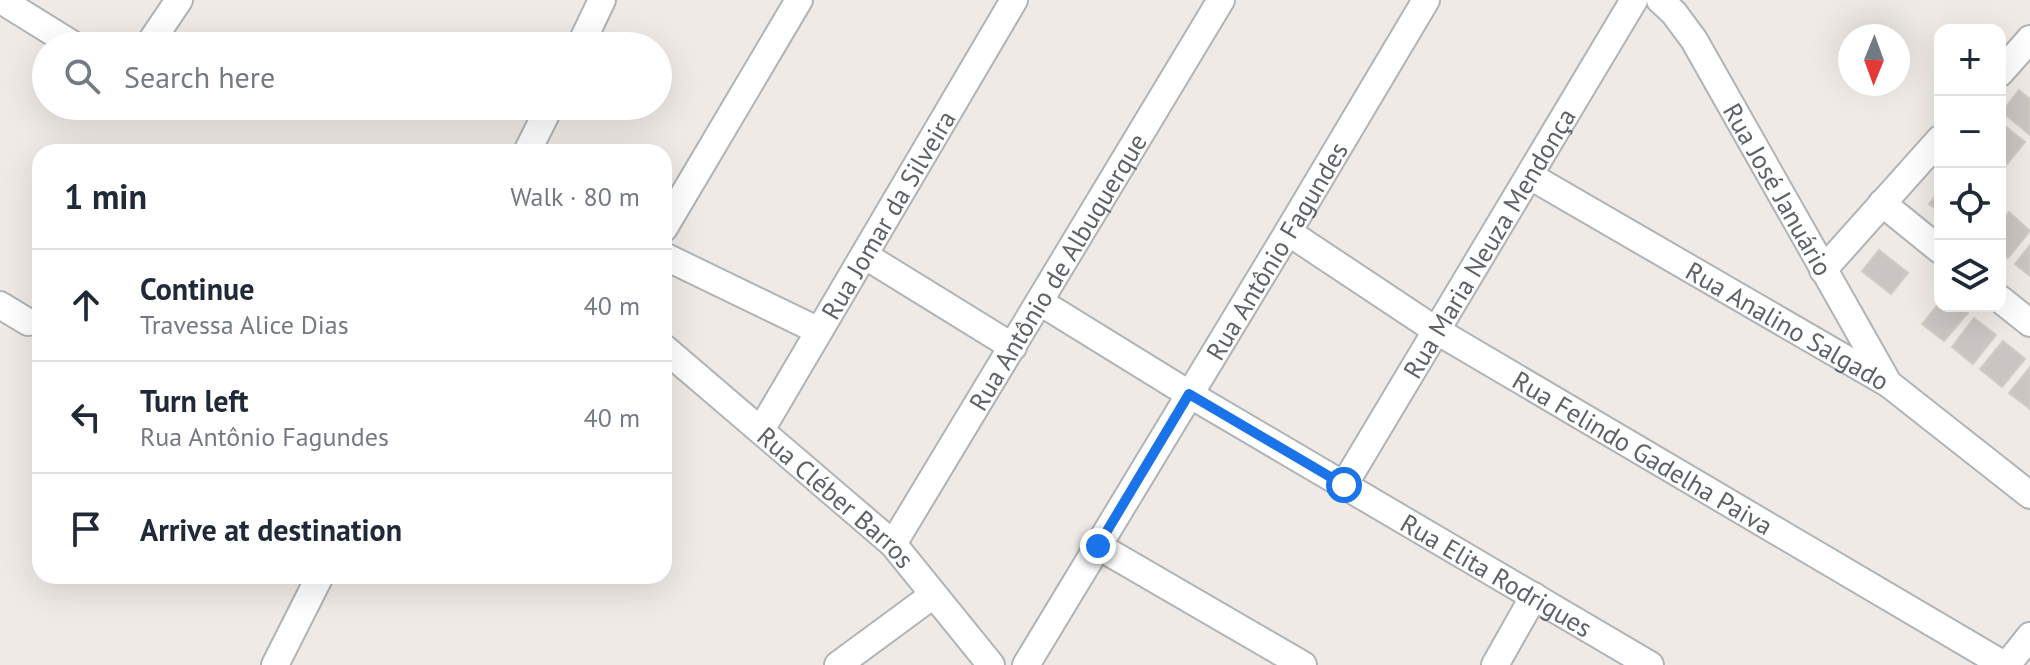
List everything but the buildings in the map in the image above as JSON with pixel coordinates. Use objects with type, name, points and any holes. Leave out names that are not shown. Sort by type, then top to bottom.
[{"type":"street","points":[[1,0],[52,32]]},
{"type":"street","points":[[157,32],[179,0]]},
{"type":"street","points":[[587,32],[602,0]]},
{"type":"street","points":[[672,214],[799,0]]},
{"type":"street","name":"Rua Jomar da Silveira","points":[[761,430],[1014,0]]},
{"type":"street","name":"Rua Antônio de Albuquerque","points":[[893,544],[1221,0]]},
{"type":"street","name":"Rua Antônio Fagundes","points":[[1026,665],[1426,0]]},
{"type":"street","name":"Rua Maria Neuza Mendonça","points":[[1344,485],[1634,0]]},
{"type":"street","name":"Rua José Januário","points":[[1660,0],[1694,40],[1889,384]]},
{"type":"street","points":[[2006,66],[2030,40]]},
{"type":"street","points":[[531,144],[543,120]]},
{"type":"street","points":[[1823,270],[1934,146]]},
{"type":"street","name":"Rua Analino Salgado","points":[[1530,176],[1889,384],[2030,495]]},
{"type":"street","points":[[1882,203],[1934,245]]},
{"type":"street","name":"Rua Felindo Gadelha Paiva","points":[[1288,232],[1437,331],[2006,665]]},
{"type":"street","points":[[864,255],[1013,347]]},
{"type":"street","points":[[672,260],[819,331]]},
{"type":"street","name":"Rua Elita Rodrigues","points":[[1040,302],[1189,394],[1650,665]]},
{"type":"street","points":[[2006,304],[2030,323]]},
{"type":"street","points":[[0,305],[28,322]]},
{"type":"street","name":"Rua Cléber Barros","points":[[672,355],[893,544],[991,665]]},
{"type":"street","points":[[1098,546],[1303,665]]},
{"type":"street","points":[[275,665],[316,584]]},
{"type":"street","points":[[838,665],[933,595]]},
{"type":"street","points":[[1495,665],[1534,596]]},
{"type":"street","points":[[2006,665],[2030,636]]},
{"type":"route","points":[[1098,546],[1189,394],[1344,485]]}]
